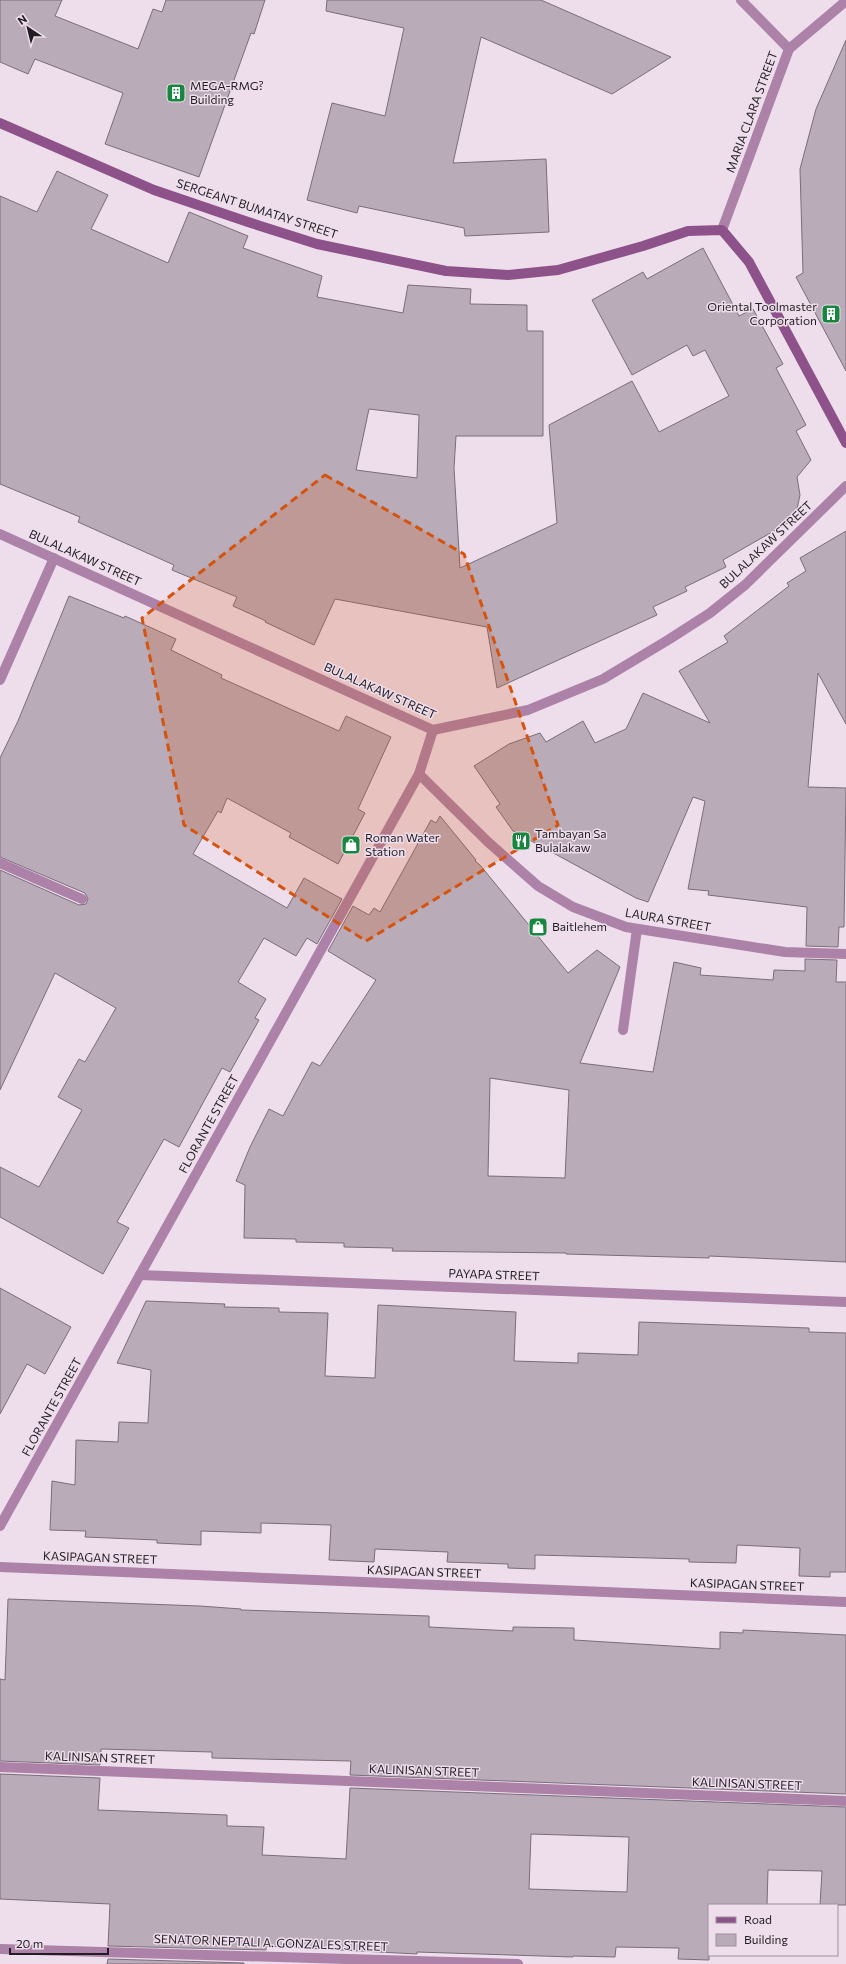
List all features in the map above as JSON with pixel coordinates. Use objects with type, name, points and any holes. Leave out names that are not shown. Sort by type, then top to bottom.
[{"type":"street","points":[[741,0],[789,49]]},
{"type":"street","name":"MARIA CLARA STREET","points":[[722,230],[789,49],[846,1]]},
{"type":"street","name":"SERGEANT BUMATAY STREET","points":[[0,123],[154,190],[248,222],[317,244],[446,271],[508,275],[558,270],[643,246],[688,231],[722,230]]},
{"type":"street","points":[[722,230],[749,262],[846,444]]},
{"type":"street","name":"BULALAKAW STREET","points":[[0,534],[433,730],[528,710],[603,678],[662,644],[704,617],[745,585],[807,526],[846,486]]},
{"type":"street","points":[[0,680],[54,558]]},
{"type":"street","name":"FLORANTE STREET","points":[[0,1526],[419,774],[433,730]]},
{"type":"street","name":"LAURA STREET","points":[[419,774],[488,842],[538,886],[573,907],[626,927],[637,929],[785,952],[846,954]]},
{"type":"street","points":[[0,863],[82,899]]},
{"type":"street","points":[[624,1030],[637,929]]},
{"type":"street","name":"PAYAPA STREET","points":[[140,1275],[846,1302]]},
{"type":"street","name":"KASIPAGAN STREET","points":[[0,1567],[846,1602]]},
{"type":"street","name":"KALINISAN STREET","points":[[0,1767],[846,1801]]},
{"type":"street","name":"SENATOR NEPTALI A. GONZALES STREET","points":[[0,1949],[518,1964]]},
{"type":"highlighted area","points":[[325,475],[464,554],[558,825],[366,941],[184,825],[142,618]]},
{"type":"building","points":[[0,0],[62,0],[55,16],[138,49],[153,9],[162,12],[166,0],[265,0],[254,34],[251,33],[199,177],[105,144],[123,93],[35,59],[28,74],[0,62]]},
{"type":"building","points":[[327,0],[541,0],[671,57],[612,94],[481,37],[453,163],[546,159],[549,232],[465,236],[464,228],[359,206],[357,213],[307,200],[332,103],[385,116],[404,28],[326,11]]},
{"type":"building","points":[[846,40],[846,371],[796,277],[803,273],[800,169],[816,109]]},
{"type":"building","points":[[57,171],[108,195],[91,229],[168,263],[189,212],[248,236],[243,248],[322,276],[317,297],[403,313],[408,285],[471,289],[470,304],[527,305],[527,331],[543,331],[543,436],[456,436],[454,468],[460,568],[557,523],[549,425],[632,381],[659,432],[729,396],[705,350],[693,356],[687,345],[632,375],[592,300],[643,272],[647,279],[703,248],[739,316],[753,309],[783,364],[776,368],[806,425],[796,431],[811,460],[797,477],[800,495],[795,519],[723,560],[726,567],[685,587],[687,591],[653,607],[657,615],[497,688],[487,627],[335,599],[314,645],[233,606],[237,597],[172,570],[174,565],[78,522],[80,517],[0,484],[0,196],[37,212]],"holes":[[[369,409],[419,415],[417,478],[356,470]]]},
{"type":"building","points":[[846,531],[846,724],[818,673],[808,787],[846,788],[844,927],[839,927],[838,947],[806,946],[807,907],[708,895],[709,891],[688,889],[705,801],[693,797],[648,902],[636,898],[513,831],[496,807],[500,804],[474,766],[509,744],[540,733],[546,742],[583,721],[595,743],[626,729],[643,693],[710,723],[679,671],[728,642],[724,636],[789,586],[787,583],[806,571],[800,558]]},
{"type":"building","points":[[69,596],[124,618],[125,616],[176,639],[171,650],[222,675],[221,678],[339,731],[346,716],[391,737],[358,809],[365,813],[338,864],[289,837],[291,833],[227,798],[221,813],[218,811],[193,854],[287,908],[304,878],[342,899],[317,944],[307,938],[296,956],[264,938],[238,982],[266,999],[255,1018],[259,1020],[230,1072],[222,1068],[179,1147],[164,1139],[117,1222],[129,1228],[103,1274],[0,1217],[0,1167],[39,1187],[82,1110],[58,1097],[79,1059],[85,1062],[116,1008],[55,973],[0,1090],[0,870],[79,905],[86,904],[88,899],[85,893],[0,857],[0,758],[18,721]]},
{"type":"building","points":[[440,816],[476,860],[475,861],[480,865],[568,973],[597,950],[620,967],[580,1063],[653,1072],[674,962],[701,968],[700,975],[773,980],[774,970],[805,971],[805,959],[837,960],[836,982],[846,982],[846,1262],[709,1256],[709,1258],[566,1253],[392,1251],[393,1248],[344,1247],[344,1243],[296,1242],[296,1239],[244,1238],[245,1185],[236,1181],[250,1147],[269,1109],[283,1116],[312,1062],[320,1066],[376,980],[328,951],[353,906],[369,915],[374,908],[380,912],[431,820],[436,823]],"holes":[[[490,1078],[569,1090],[565,1178],[488,1176]]]},
{"type":"building","points":[[0,1288],[71,1327],[45,1374],[27,1364],[0,1414]]},
{"type":"building","points":[[146,1301],[225,1304],[224,1307],[279,1308],[279,1312],[328,1313],[325,1376],[375,1378],[378,1305],[516,1312],[514,1361],[578,1363],[578,1353],[638,1355],[639,1322],[809,1328],[809,1332],[846,1333],[846,1572],[830,1572],[830,1577],[799,1576],[800,1548],[737,1545],[736,1563],[689,1562],[689,1559],[535,1555],[535,1569],[508,1568],[508,1564],[447,1562],[448,1552],[375,1549],[374,1562],[329,1560],[331,1525],[261,1523],[261,1533],[201,1531],[201,1545],[157,1543],[157,1540],[85,1537],[86,1531],[50,1530],[52,1481],[75,1485],[76,1440],[118,1442],[119,1422],[148,1423],[151,1370],[117,1363]]},
{"type":"building","points":[[8,1599],[200,1606],[241,1610],[429,1616],[429,1627],[513,1631],[513,1627],[574,1628],[574,1640],[720,1649],[720,1632],[743,1633],[743,1630],[846,1635],[846,1794],[350,1775],[351,1761],[212,1758],[212,1752],[101,1749],[100,1765],[0,1761],[0,1679],[5,1680]]},
{"type":"building","points":[[0,1774],[100,1778],[98,1810],[227,1815],[227,1826],[264,1827],[262,1855],[346,1859],[350,1788],[846,1807],[846,1905],[820,1904],[822,1871],[768,1870],[767,1904],[708,1904],[709,1960],[678,1959],[679,1948],[616,1947],[615,1957],[573,1957],[417,1952],[417,1954],[266,1946],[266,1950],[108,1946],[110,1904],[0,1899]],"holes":[[[531,1834],[629,1837],[627,1892],[529,1889]]]},
{"type":"building","points":[[108,1959],[244,1963],[244,1964],[107,1964]]},
{"type":"place","name":"MEGA-RMG? Building","points":[[176,93]]},
{"type":"place","name":"Oriental Toolmaster Corporation","points":[[831,314]]},
{"type":"place","name":"Tambayan Sa Bulalakaw","points":[[521,841]]},
{"type":"place","name":"Roman Water Station","points":[[351,845]]},
{"type":"place","name":"Baitlehem","points":[[538,927]]}]
